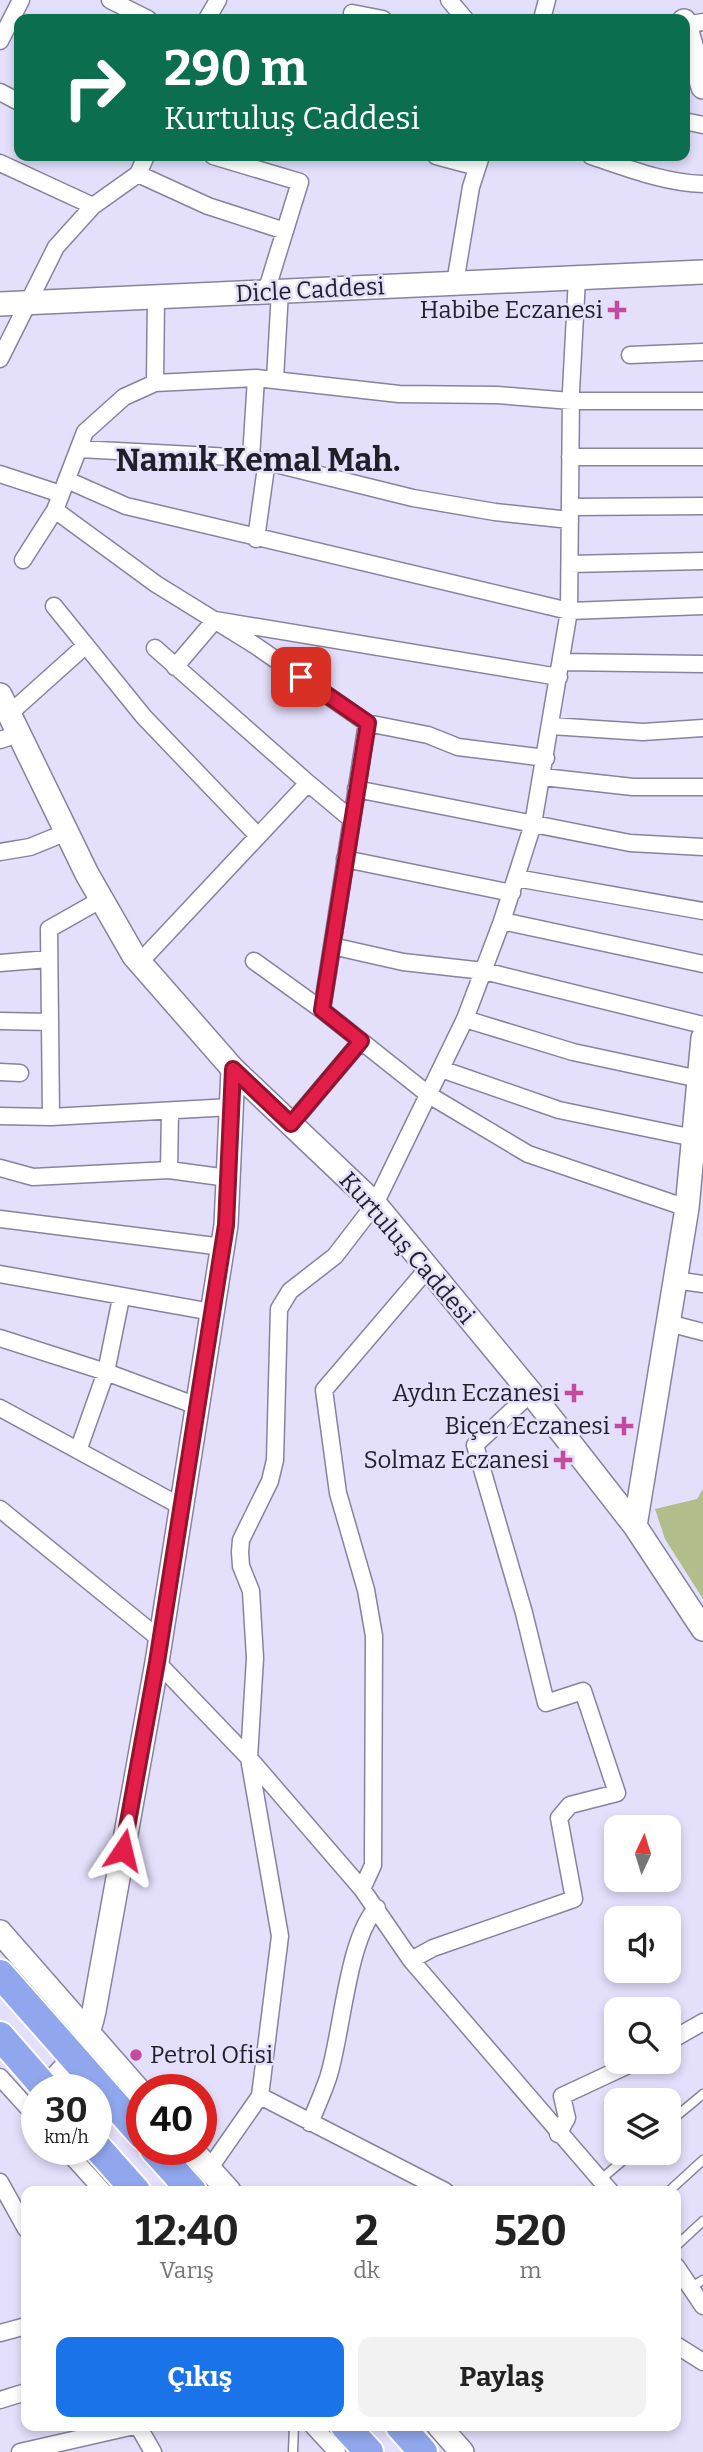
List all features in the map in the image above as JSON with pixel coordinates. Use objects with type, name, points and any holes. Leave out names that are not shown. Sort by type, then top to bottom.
[{"type":"highway","points":[[0,1974],[126,2118]]},
{"type":"highway","points":[[0,2036],[33,2074]]},
{"type":"highway","points":[[112,2164],[132,2186]]},
{"type":"highway","points":[[168,2165],[187,2186]]},
{"type":"highway","points":[[350,2431],[369,2452]]},
{"type":"highway","points":[[404,2431],[423,2452]]},
{"type":"street","points":[[110,0],[138,14]]},
{"type":"street","points":[[449,0],[461,14]]},
{"type":"street","points":[[352,13],[357,14]]},
{"type":"street","points":[[0,41],[14,22]]},
{"type":"street","points":[[690,27],[702,81]]},
{"type":"street","points":[[229,161],[300,183],[285,231],[273,291],[275,379]]},
{"type":"street","points":[[606,161],[635,171],[703,184]]},
{"type":"street","points":[[0,359],[56,247],[93,206],[139,162],[208,206],[285,231]]},
{"type":"street","points":[[455,283],[471,187],[479,162]]},
{"type":"street","points":[[0,163],[93,206]]},
{"type":"street","name":"Dicle Caddesi","points":[[0,304],[703,272]]},
{"type":"street","points":[[209,2169],[260,2096],[280,1936],[249,1758],[255,1658],[251,1591],[241,1566],[240,1552],[241,1540],[270,1481],[275,1460],[279,1309],[290,1291],[335,1256],[375,1204],[465,1019],[502,921],[533,824],[569,611],[571,401],[577,278]]},
{"type":"street","points":[[155,383],[156,297]]},
{"type":"street","points":[[631,355],[703,352]]},
{"type":"street","points":[[23,560],[55,510],[85,432],[124,397],[155,383],[256,378],[399,394],[497,395],[571,401],[703,401]]},
{"type":"street","points":[[256,378],[259,459],[256,539]]},
{"type":"street","points":[[79,449],[259,459],[413,498],[495,512],[570,514],[703,506]]},
{"type":"street","points":[[570,457],[703,457]]},
{"type":"street","points":[[0,474],[64,487],[126,506],[256,539],[569,611],[703,606]]},
{"type":"street","points":[[55,510],[156,584],[215,620],[368,723],[428,735],[458,747],[546,758]]},
{"type":"street","points":[[570,564],[703,561]]},
{"type":"street","points":[[54,606],[144,717],[258,836]]},
{"type":"street","points":[[175,667],[215,620]]},
{"type":"street","points":[[215,620],[560,669],[703,664]]},
{"type":"street","points":[[7,721],[86,645]]},
{"type":"street","points":[[155,649],[351,819]]},
{"type":"street","name":"Kurtuluş Caddesi","points":[[7,721],[102,899],[140,962],[233,1069],[375,1204],[531,1392],[635,1526],[703,1629]]},
{"type":"street","points":[[322,1010],[368,723]]},
{"type":"street","points":[[551,726],[643,732],[703,729]]},
{"type":"street","points":[[543,776],[633,787],[703,787]]},
{"type":"street","points":[[140,962],[308,783]]},
{"type":"street","points":[[356,789],[630,843],[703,847]]},
{"type":"street","points":[[0,852],[30,847],[66,832]]},
{"type":"street","points":[[345,859],[703,911]]},
{"type":"street","points":[[51,1117],[49,929],[102,899]]},
{"type":"street","points":[[502,921],[703,964]]},
{"type":"street","points":[[332,946],[403,962],[484,971],[703,1025]]},
{"type":"street","points":[[0,963],[49,959]]},
{"type":"street","points":[[254,961],[322,1010],[429,1095],[528,1154],[687,1208]]},
{"type":"street","points":[[465,1019],[572,1052],[699,1079]]},
{"type":"street","points":[[0,1021],[50,1022]]},
{"type":"street","points":[[635,1526],[687,1208],[697,1174],[694,1139],[703,1038]]},
{"type":"street","points":[[291,1124],[361,1041]]},
{"type":"street","points":[[61,2074],[74,2061],[89,2035],[159,1651],[222,1247],[233,1069]]},
{"type":"street","points":[[441,1069],[559,1110],[694,1139]]},
{"type":"street","points":[[0,1072],[20,1073]]},
{"type":"street","points":[[0,1116],[51,1117],[231,1107]]},
{"type":"street","points":[[169,1170],[170,1111]]},
{"type":"street","points":[[0,1168],[33,1177],[169,1170],[228,1178]]},
{"type":"street","points":[[0,1219],[222,1247]]},
{"type":"street","points":[[362,1889],[373,1865],[374,1636],[366,1590],[338,1493],[324,1390],[428,1268]]},
{"type":"street","points":[[0,1274],[121,1298],[212,1312]]},
{"type":"street","points":[[676,1280],[703,1284]]},
{"type":"street","points":[[79,1448],[106,1372],[121,1298]]},
{"type":"street","points":[[668,1323],[703,1332]]},
{"type":"street","points":[[0,1338],[106,1372],[198,1406]]},
{"type":"street","points":[[411,1960],[433,1948],[574,1899],[559,1818],[570,1805],[617,1794],[583,1691],[546,1703],[524,1613],[475,1445],[531,1392]]},
{"type":"street","points":[[0,1408],[79,1448],[181,1507]]},
{"type":"street","points":[[0,1509],[159,1651],[362,1889],[411,1960],[605,2186]]},
{"type":"street","points":[[310,2123],[329,2077],[359,1943],[369,1916],[377,1908]]},
{"type":"street","points":[[0,1932],[126,2076]]},
{"type":"street","points":[[681,2035],[703,2022]]},
{"type":"street","points":[[558,2134],[567,2118],[562,2096],[609,2074]]},
{"type":"street","points":[[2,2085],[21,2103]]},
{"type":"street","points":[[260,2096],[435,2186]]},
{"type":"street","points":[[79,2165],[98,2186]]},
{"type":"street","points":[[205,2165],[224,2186]]},
{"type":"street","points":[[0,2182],[21,2220]]},
{"type":"street","points":[[681,2270],[697,2284],[703,2306]]},
{"type":"street","points":[[0,2333],[21,2327]]},
{"type":"street","points":[[681,2352],[703,2362]]},
{"type":"street","points":[[0,2400],[21,2394]]},
{"type":"street","points":[[20,2452],[114,2431]]},
{"type":"street","points":[[139,2431],[153,2452]]},
{"type":"street","points":[[318,2431],[337,2452]]},
{"type":"street","points":[[444,2431],[463,2452]]},
{"type":"lane","points":[[681,2112],[703,2094]]},
{"type":"lane","points":[[674,2186],[703,2160]]},
{"type":"lane","points":[[605,2186],[622,2165]]},
{"type":"lane","points":[[681,2241],[703,2221]]},
{"type":"lane","points":[[293,2452],[294,2431]]},
{"type":"green space","points":[[703,1489],[703,1599],[665,1539],[655,1509],[697,1499]]},
{"type":"place","name":"Habibe Eczanesi","points":[[617,310]]},
{"type":"place","name":"Aydın Eczanesi","points":[[574,1393]]},
{"type":"place","name":"Biçen Eczanesi","points":[[624,1426]]},
{"type":"place","name":"Solmaz Eczanesi","points":[[563,1460]]},
{"type":"place","name":"Petrol Ofisi","points":[[136,2055]]},
{"type":"district","name":"Namık Kemal Mah.","points":[[258,460]]},
{"type":"route","points":[[123,1850],[157,1662],[226,1225],[233,1069],[291,1124],[361,1041],[322,1010],[368,723],[301,677]]}]
